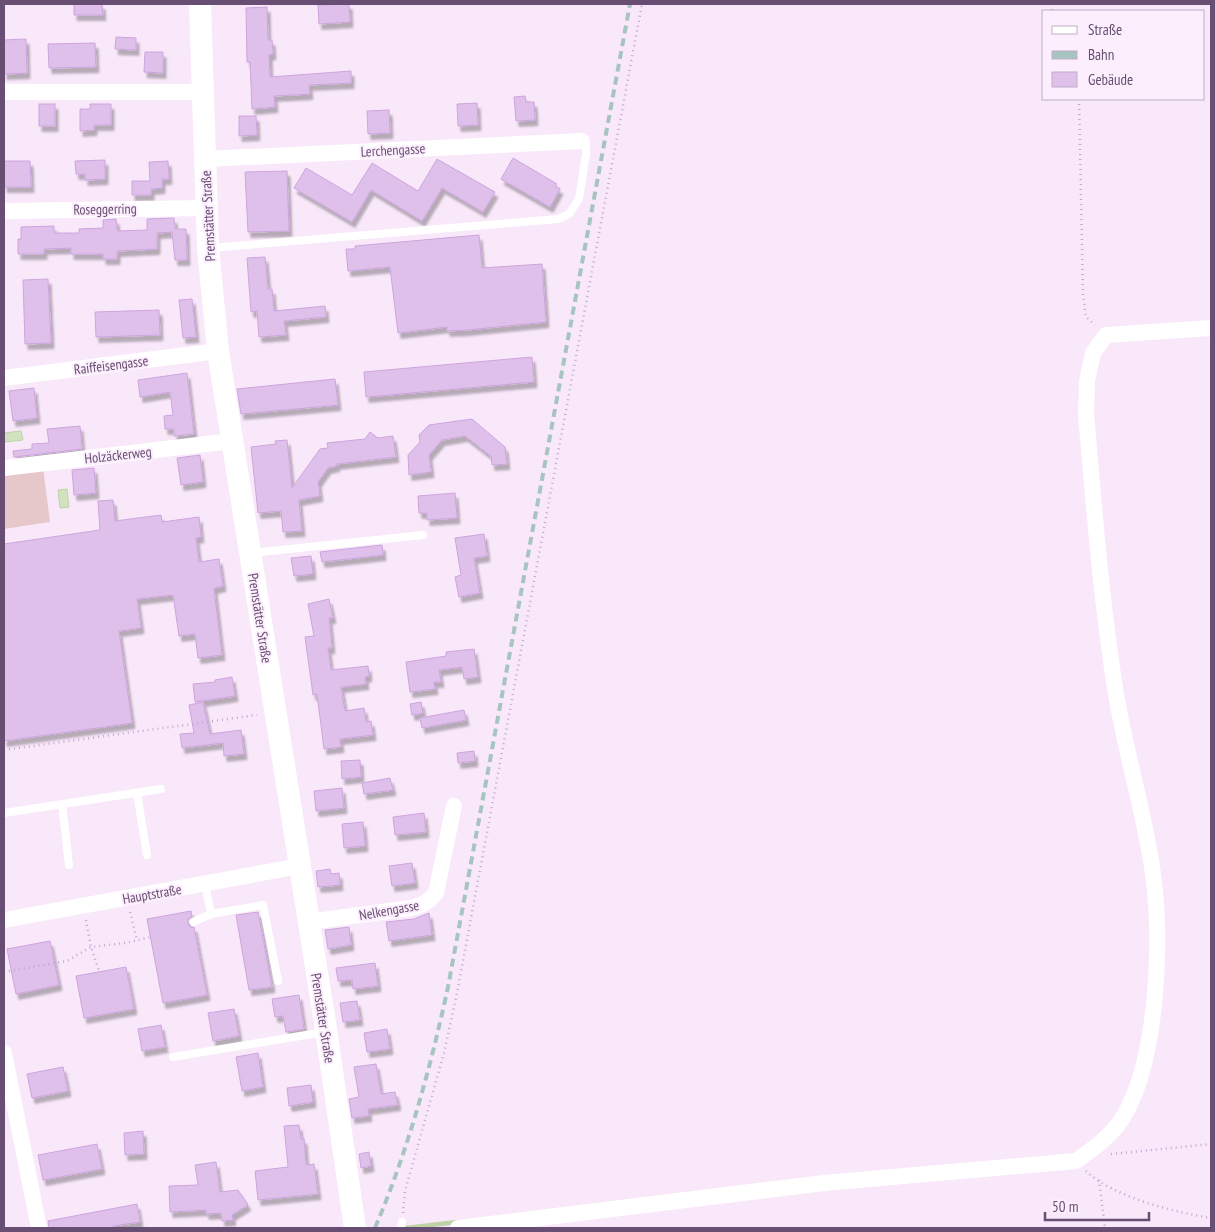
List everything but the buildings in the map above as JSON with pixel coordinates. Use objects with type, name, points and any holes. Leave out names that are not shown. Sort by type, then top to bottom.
[{"type":"main road","name":"Premstätter Straße","points":[[200,4],[208,248],[218,351],[326,1031],[355,1228]]},
{"type":"street","points":[[4,92],[203,92]]},
{"type":"street","name":"Lerchengasse","points":[[205,159],[582,141]]},
{"type":"street","name":"Roseggerring","points":[[4,211],[207,208]]},
{"type":"street","points":[[458,1228],[824,1183],[1076,1161],[1107,1138],[1122,1120],[1132,1101],[1140,1077],[1153,1018],[1156,978],[1156,933],[1153,874],[1116,696],[1104,613],[1086,414],[1088,381],[1093,353],[1106,335],[1211,328]]},
{"type":"street","name":"Raiffeisengasse","points":[[4,378],[218,351]]},
{"type":"street","name":"Holzäckerweg","points":[[4,468],[232,441]]},
{"type":"street","name":"Nelkengasse","points":[[308,922],[411,908],[423,905],[431,900],[436,893],[454,806]]},
{"type":"street","name":"Hauptstraße","points":[[4,920],[300,866]]},
{"type":"street","points":[[4,1057],[39,1228]]},
{"type":"lane","points":[[208,248],[558,219],[569,214],[579,199],[586,154],[586,147],[582,141]]},
{"type":"lane","points":[[250,553],[423,535]]},
{"type":"lane","points":[[4,814],[161,789]]},
{"type":"lane","points":[[137,793],[147,855]]},
{"type":"lane","points":[[62,804],[69,865]]},
{"type":"lane","points":[[204,884],[211,914]]},
{"type":"lane","points":[[193,922],[211,914],[263,905],[278,981]]},
{"type":"lane","points":[[173,1057],[326,1031]]},
{"type":"path","points":[[402,1225],[405,1191],[444,1053],[457,993],[642,4]]},
{"type":"path","points":[[1079,100],[1083,294],[1086,317],[1106,335]]},
{"type":"path","points":[[4,750],[275,713]]},
{"type":"path","points":[[126,898],[137,940]]},
{"type":"path","points":[[83,906],[91,947],[99,972]]},
{"type":"path","points":[[4,972],[67,961],[91,947],[150,937]]},
{"type":"path","points":[[1111,1154],[1211,1144]]},
{"type":"path","points":[[1076,1161],[1089,1174],[1131,1196],[1177,1211],[1211,1218]]},
{"type":"path","points":[[1099,1180],[1105,1228]]},
{"type":"shaded area","points":[[21,431],[23,440],[5,442],[4,433]]},
{"type":"shaded area","points":[[43,467],[50,522],[4,529],[4,472]]},
{"type":"shaded area","points":[[67,489],[69,507],[60,508],[58,490]]},
{"type":"waterway","points":[[406,1228],[457,1222]]},
{"type":"railway","points":[[375,1228],[408,1139],[434,1049],[448,987],[630,4]]}]
